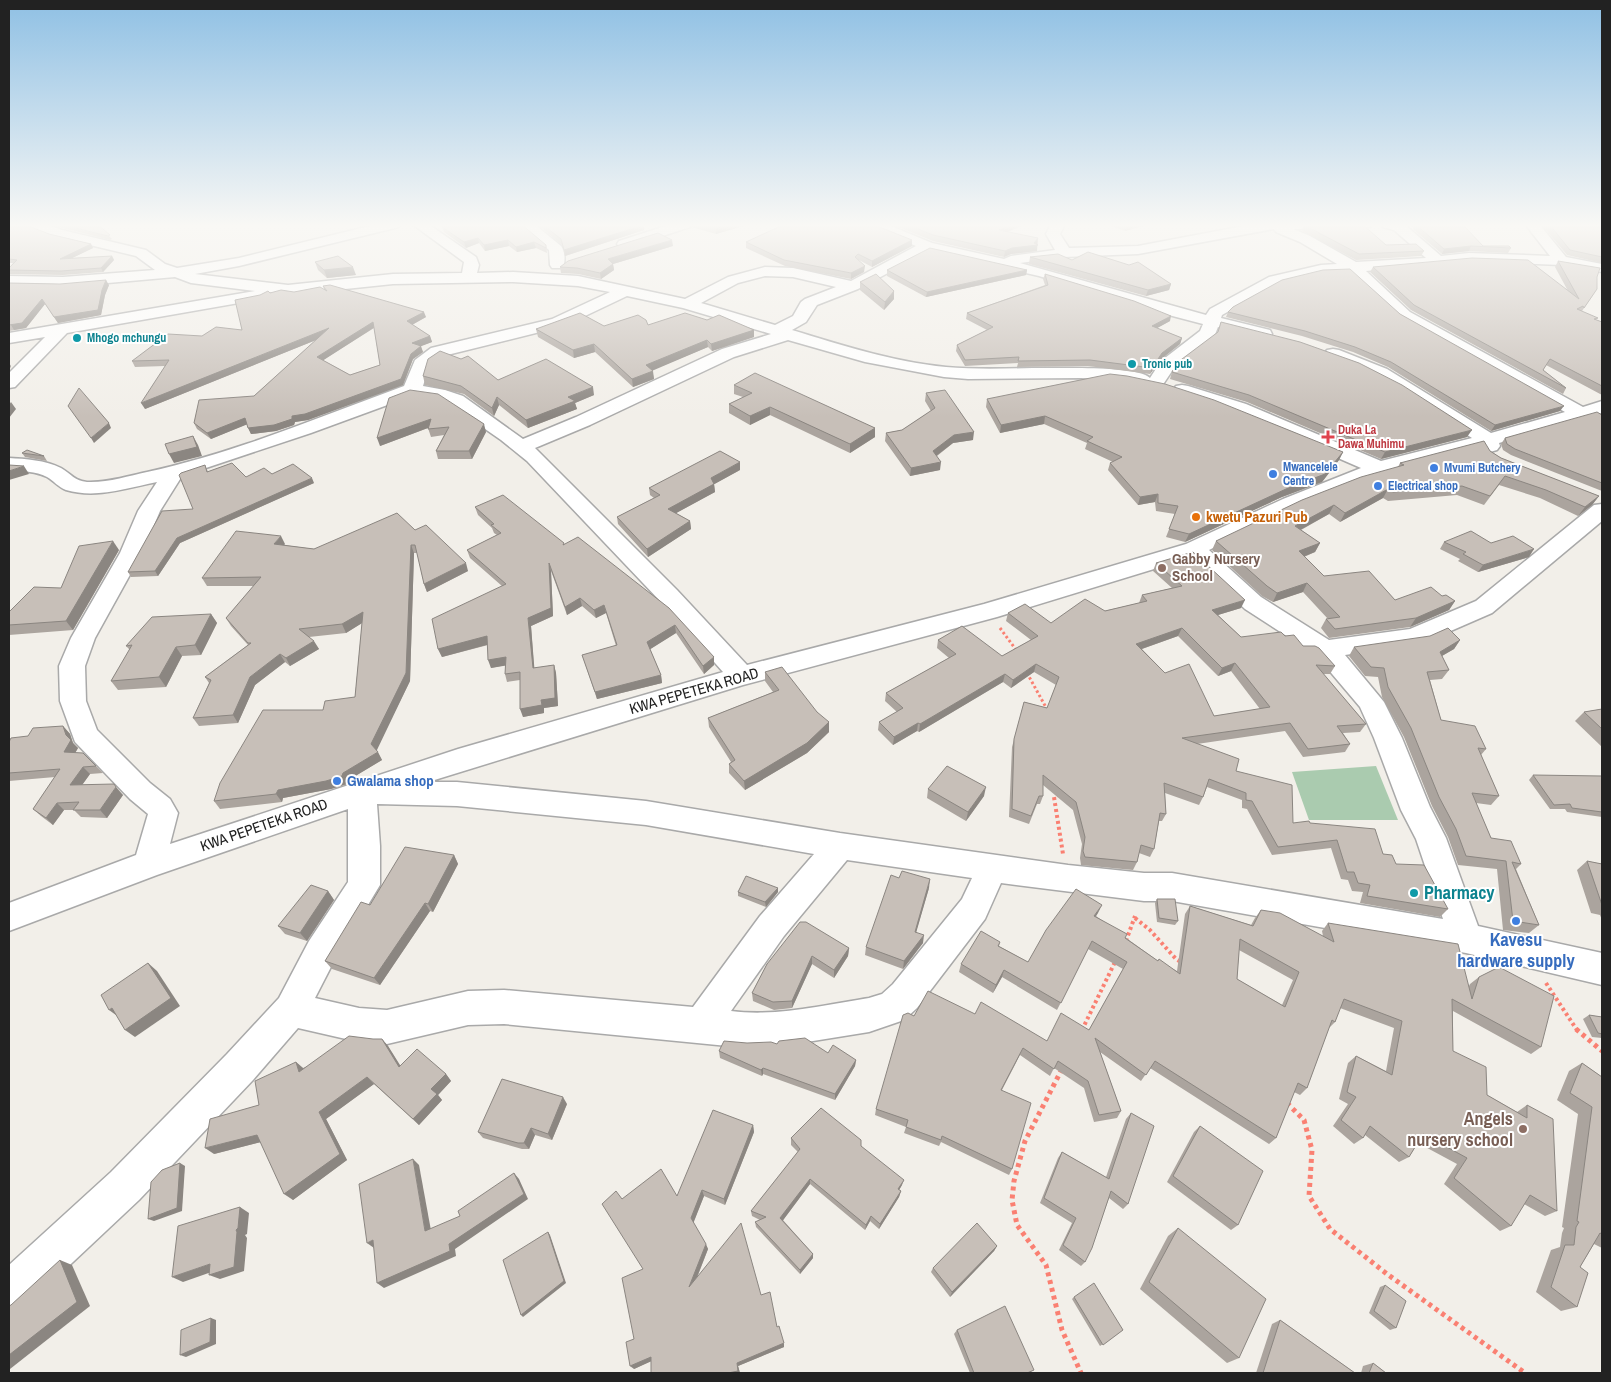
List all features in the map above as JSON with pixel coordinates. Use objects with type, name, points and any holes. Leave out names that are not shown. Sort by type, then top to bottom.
[{"type":"street","points":[[276,288],[288,290]]},
{"type":"street","points":[[9,338],[60,331],[301,288]]},
{"type":"street","points":[[613,288],[686,304],[865,357],[944,372],[968,374],[1108,374],[1156,382],[1239,408],[1378,468]]},
{"type":"street","points":[[686,304],[719,288]]},
{"type":"street","points":[[522,446],[583,421],[728,353],[783,332],[800,319],[807,305],[811,302],[846,288]]},
{"type":"street","points":[[1092,288],[1148,305],[1278,337]]},
{"type":"street","points":[[1156,382],[1166,365],[1208,333],[1216,312],[1259,288]]},
{"type":"street","points":[[1377,288],[1404,315],[1582,414]]},
{"type":"street","points":[[410,390],[421,364],[437,352],[558,323],[625,291]]},
{"type":"street","points":[[9,383],[60,331]]},
{"type":"street","points":[[1318,349],[1381,373],[1488,440],[1492,454],[1504,461]]},
{"type":"street","points":[[9,464],[39,466],[54,473],[66,483],[88,488],[106,487],[174,472],[304,429],[410,390],[445,395],[456,400],[522,446],[669,596],[742,676]]},
{"type":"street","name":"KWA PEPETEKA ROAD","points":[[9,917],[149,864],[458,760],[742,676],[988,611],[1194,549],[1290,503],[1378,468],[1488,440],[1602,407]]},
{"type":"street","points":[[149,864],[163,813],[160,807],[140,791],[85,735],[73,701],[72,666],[83,638],[131,553],[149,511],[174,472]]},
{"type":"street","points":[[1325,649],[1414,637],[1484,607],[1599,502]]},
{"type":"street","points":[[1194,549],[1253,603],[1311,638],[1325,649],[1371,702],[1388,738],[1416,810],[1431,838],[1466,938]]},
{"type":"street","points":[[9,1293],[125,1186],[240,1067],[290,1010],[321,952],[364,885],[365,846],[362,792],[457,794],[646,813],[840,846],[1068,880],[1144,887],[1172,887],[1466,938],[1602,969]]},
{"type":"street","points":[[701,1024],[772,926],[840,846]]},
{"type":"street","points":[[290,1010],[359,1025],[386,1027],[468,1008],[504,1007],[701,1024],[748,1031],[782,1030],[869,1015],[892,1008],[905,996],[974,909],[992,868]]},
{"type":"path","points":[[988,611],[1018,654]]},
{"type":"path","points":[[1025,669],[1049,713]]},
{"type":"path","points":[[1064,790],[1054,798],[1068,880]]},
{"type":"path","points":[[1125,943],[1144,887]]},
{"type":"path","points":[[1135,918],[1150,930],[1176,959],[1188,966]]},
{"type":"path","points":[[1078,1038],[1117,959]]},
{"type":"path","points":[[1544,980],[1577,1031],[1602,1052]]},
{"type":"path","points":[[1067,1060],[1025,1140],[1012,1185],[1014,1217],[1022,1234],[1034,1246],[1046,1265],[1060,1325],[1081,1373]]},
{"type":"path","points":[[1284,1101],[1304,1120],[1312,1150],[1309,1196],[1330,1229],[1388,1274],[1525,1373]]},
{"type":"green space","points":[[1376,766],[1398,820],[1309,820],[1292,772]]},
{"type":"building","points":[[9,288],[103,288],[98,310],[54,317],[42,299],[22,323],[9,325]]},
{"type":"building","points":[[323,288],[327,291],[325,288],[342,288],[424,312],[407,321],[430,336],[412,343],[421,346],[411,354],[401,379],[305,414],[292,416],[292,419],[274,425],[248,428],[245,418],[207,433],[194,423],[199,400],[254,396],[329,328],[141,403],[169,360],[132,361],[168,334],[202,336],[216,327],[242,330],[235,300],[260,295],[268,291],[270,293],[281,290],[294,292]],"holes":[[[373,322],[380,365],[350,375],[317,357]]]},
{"type":"building","points":[[868,288],[891,288],[894,291],[885,302]]},
{"type":"building","points":[[921,288],[943,288],[927,292]]},
{"type":"building","points":[[1038,288],[1093,288],[1134,301],[1171,316],[1152,326],[1182,338],[1162,353],[1152,368],[1090,360],[1018,361],[1019,357],[965,360],[957,345],[993,327],[967,313]]},
{"type":"building","points":[[1267,288],[1372,288],[1400,314],[1564,406],[1495,425],[1391,362],[1355,347],[1305,331],[1228,312],[1233,307]]},
{"type":"building","points":[[1396,288],[1565,288],[1579,299],[1573,288],[1597,288],[1584,308],[1583,306],[1577,309],[1598,318],[1594,319],[1602,322],[1602,386],[1550,359],[1543,370],[1566,388],[1414,305]]},
{"type":"building","points":[[580,313],[604,326],[638,315],[646,320],[648,325],[685,313],[707,320],[719,315],[754,330],[711,344],[707,340],[646,365],[653,371],[632,379],[594,344],[573,350],[536,329]]},
{"type":"building","points":[[1221,322],[1300,342],[1359,363],[1402,385],[1472,430],[1385,452],[1249,395],[1172,372],[1178,362],[1218,332]]},
{"type":"building","points":[[440,351],[461,359],[468,356],[498,380],[546,359],[593,387],[568,397],[575,401],[526,420],[497,397],[492,408],[461,386],[423,376],[428,359]]},
{"type":"building","points":[[755,373],[875,428],[850,444],[770,407],[750,416],[729,404],[752,393],[734,385]]},
{"type":"building","points":[[1110,374],[1165,384],[1214,400],[1343,452],[1325,474],[1286,489],[1189,534],[1169,529],[1178,506],[1158,503],[1158,494],[1140,497],[1110,463],[1122,457],[1087,441],[1093,437],[1045,416],[1001,425],[987,399]]},
{"type":"building","points":[[79,388],[109,423],[91,438],[68,406]]},
{"type":"building","points":[[410,390],[438,394],[484,424],[469,451],[436,451],[449,427],[428,429],[431,419],[377,438],[389,398]]},
{"type":"building","points":[[945,390],[974,432],[954,435],[933,451],[941,462],[911,468],[886,433],[902,430],[935,408],[926,393]]},
{"type":"building","points":[[1597,412],[1602,415],[1602,483],[1515,449],[1507,444],[1505,438]]},
{"type":"building","points":[[193,436],[197,447],[169,454],[165,444]]},
{"type":"building","points":[[1484,441],[1490,451],[1501,458],[1599,496],[1585,507],[1546,490],[1505,476],[1490,496],[1462,486],[1393,492],[1388,489],[1345,513],[1334,505],[1295,526],[1320,543],[1299,551],[1324,576],[1369,571],[1395,600],[1431,587],[1442,596],[1446,595],[1455,601],[1416,618],[1335,629],[1326,619],[1340,617],[1307,583],[1277,593],[1216,541],[1302,500],[1361,477],[1404,465],[1400,463]]},
{"type":"building","points":[[27,450],[44,456],[22,453]]},
{"type":"building","points":[[720,451],[740,462],[711,478],[714,484],[668,509],[690,521],[647,549],[617,517],[660,495],[649,488]]},
{"type":"building","points":[[232,463],[246,477],[264,468],[272,474],[293,464],[312,478],[177,538],[155,571],[128,572],[162,511],[193,509],[179,475],[205,465],[207,472]]},
{"type":"building","points":[[9,465],[24,466],[9,471]]},
{"type":"building","points":[[503,495],[564,543],[563,545],[578,537],[669,608],[714,657],[703,666],[675,625],[647,642],[661,675],[595,692],[582,655],[617,645],[604,605],[594,610],[580,598],[565,607],[549,563],[551,608],[528,618],[533,668],[554,665],[555,698],[541,700],[542,705],[520,709],[520,672],[505,674],[506,657],[488,660],[487,636],[438,649],[432,619],[506,584],[467,550],[501,533],[475,507]]},
{"type":"building","points":[[397,513],[415,530],[426,525],[466,563],[424,584],[415,545],[411,545],[406,673],[371,744],[378,752],[343,773],[342,776],[326,781],[278,790],[276,794],[214,801],[220,783],[263,710],[323,710],[325,701],[355,697],[363,612],[342,624],[299,629],[314,641],[286,658],[280,654],[250,677],[233,715],[193,718],[211,680],[205,677],[251,643],[248,643],[226,618],[261,577],[202,578],[236,531],[281,536],[274,544],[314,549]]},
{"type":"building","points":[[1471,531],[1491,543],[1513,536],[1534,549],[1483,565],[1463,554],[1466,552],[1444,542]]},
{"type":"building","points":[[113,541],[66,621],[9,625],[9,612],[34,587],[61,588],[79,546]]},
{"type":"building","points":[[1193,552],[1245,600],[1212,610],[1241,637],[1281,632],[1285,636],[1294,635],[1303,646],[1319,648],[1335,666],[1316,665],[1366,724],[1337,726],[1350,744],[1308,749],[1290,723],[1182,738],[1239,759],[1236,771],[1292,785],[1293,823],[1309,821],[1310,823],[1375,829],[1383,854],[1392,855],[1396,864],[1424,865],[1448,909],[1367,896],[1370,885],[1358,883],[1354,872],[1347,872],[1337,840],[1278,847],[1252,801],[1246,800],[1246,793],[1209,779],[1203,797],[1164,783],[1166,814],[1160,813],[1154,849],[1141,845],[1137,862],[1085,857],[1083,851],[1085,837],[1076,802],[1043,775],[1043,796],[1039,796],[1031,816],[1012,809],[1014,739],[1024,702],[1047,708],[1059,677],[1036,664],[1013,680],[1005,674],[920,724],[918,723],[894,737],[879,722],[903,708],[886,693],[956,654],[938,640],[962,626],[1002,656],[1038,636],[1008,613],[1025,604],[1051,623],[1085,599],[1105,611],[1147,601],[1142,595],[1182,586],[1156,563]],"holes":[[[1182,628],[1222,668],[1235,663],[1270,707],[1214,716],[1189,664],[1165,673],[1136,644]]]},
{"type":"building","points":[[211,614],[195,645],[176,647],[159,677],[111,681],[132,645],[126,646],[152,617]]},
{"type":"building","points":[[1448,628],[1460,640],[1440,652],[1449,670],[1427,672],[1441,720],[1475,726],[1486,749],[1478,748],[1499,796],[1472,793],[1491,838],[1511,841],[1521,864],[1512,862],[1539,925],[1513,921],[1506,861],[1466,856],[1456,829],[1439,797],[1411,728],[1388,687],[1384,668],[1371,667],[1354,647],[1430,636]]},
{"type":"building","points":[[782,667],[817,712],[829,722],[807,743],[744,781],[729,764],[735,760],[708,718],[779,690],[765,672]]},
{"type":"building","points":[[1602,709],[1602,729],[1584,712]]},
{"type":"building","points":[[63,726],[66,735],[71,740],[64,752],[83,753],[96,766],[83,767],[70,785],[114,784],[116,787],[100,810],[73,810],[79,802],[57,803],[46,818],[33,809],[60,769],[9,773],[9,742],[11,738],[28,736],[33,728]]},
{"type":"building","points":[[947,766],[986,787],[968,812],[928,789]]},
{"type":"building","points":[[1533,775],[1602,776],[1602,812],[1572,808],[1570,804],[1554,805]]},
{"type":"building","points":[[405,847],[454,855],[428,904],[425,903],[374,978],[325,961],[361,902],[370,905]]},
{"type":"building","points":[[1587,861],[1602,864],[1602,905]]},
{"type":"building","points":[[902,871],[930,879],[915,932],[924,935],[904,961],[866,947],[891,875],[899,878]]},
{"type":"building","points":[[746,876],[778,888],[765,902],[738,892]]},
{"type":"building","points":[[311,885],[328,891],[300,933],[278,926]]},
{"type":"building","points":[[1076,889],[1102,905],[1094,916],[1127,934],[1125,938],[1180,974],[1190,906],[1253,926],[1261,910],[1280,913],[1334,942],[1328,923],[1458,944],[1472,999],[1479,977],[1499,967],[1554,996],[1541,1047],[1452,999],[1453,1051],[1486,1067],[1487,1095],[1527,1118],[1527,1105],[1553,1119],[1557,1211],[1530,1195],[1511,1226],[1454,1178],[1467,1158],[1423,1134],[1409,1157],[1370,1126],[1363,1138],[1341,1120],[1356,1097],[1347,1092],[1356,1056],[1392,1075],[1402,1021],[1344,999],[1335,1022],[1332,1020],[1307,1088],[1298,1083],[1276,1138],[1155,1061],[1146,1075],[1095,1038],[1121,1111],[1099,1115],[1088,1081],[1058,1061],[1054,1069],[1023,1048],[1001,1090],[1031,1103],[1012,1169],[942,1136],[941,1140],[906,1127],[908,1120],[876,1109],[903,1015],[908,1013],[914,1016],[928,991],[975,1014],[981,1002],[1047,1041],[1061,1013],[1089,1030],[1127,962],[1092,941],[1061,1003],[1004,970],[996,985],[961,964],[981,931],[1000,942],[998,946],[1028,962],[1046,930]],"holes":[[[1240,939],[1299,972],[1285,1007],[1237,979]]]},
{"type":"building","points":[[1157,899],[1175,899],[1178,921],[1159,918]]},
{"type":"building","points":[[800,922],[806,922],[849,948],[834,970],[812,956],[792,1001],[773,1002],[752,993],[767,964]]},
{"type":"building","points":[[148,963],[171,998],[125,1030],[112,1008],[109,1010],[101,995]]},
{"type":"building","points":[[1589,1015],[1602,1017],[1602,1034],[1598,1033]]},
{"type":"building","points":[[349,1036],[382,1039],[399,1067],[417,1049],[446,1074],[431,1089],[437,1094],[413,1119],[367,1077],[319,1112],[340,1154],[284,1194],[257,1135],[205,1148],[210,1119],[259,1105],[255,1081],[296,1062],[299,1072]]},
{"type":"building","points":[[805,1038],[828,1053],[833,1045],[856,1060],[835,1094],[763,1068],[761,1070],[719,1051],[724,1041],[747,1043],[771,1042],[777,1044],[779,1041]]},
{"type":"building","points":[[1582,1063],[1602,1077],[1602,1234],[1600,1233],[1580,1267],[1588,1273],[1577,1307],[1551,1287],[1565,1245],[1574,1245],[1576,1227],[1579,1222],[1577,1221],[1592,1107],[1570,1093]]},
{"type":"building","points":[[502,1079],[563,1097],[548,1134],[531,1128],[524,1143],[518,1143],[478,1132]]},
{"type":"building","points":[[821,1108],[861,1140],[861,1146],[904,1180],[898,1189],[901,1191],[880,1224],[871,1216],[866,1225],[810,1179],[780,1218],[813,1254],[800,1270],[755,1222],[766,1217],[751,1211],[800,1149],[791,1138]]},
{"type":"building","points":[[713,1110],[753,1125],[724,1199],[702,1190],[691,1218],[706,1244],[689,1287],[741,1223],[761,1295],[770,1292],[777,1327],[779,1326],[784,1343],[737,1363],[738,1371],[728,1373],[651,1373],[651,1357],[630,1366],[626,1342],[634,1339],[622,1278],[643,1269],[602,1204],[616,1191],[622,1199],[661,1169],[677,1196]]},
{"type":"building","points":[[1131,1113],[1154,1126],[1128,1204],[1111,1191],[1092,1248],[1085,1262],[1063,1245],[1076,1218],[1044,1198],[1062,1152],[1109,1179]]},
{"type":"building","points":[[1200,1126],[1263,1171],[1238,1225],[1173,1176]]},
{"type":"building","points":[[413,1159],[425,1231],[460,1216],[458,1211],[514,1173],[524,1194],[449,1244],[450,1251],[377,1283],[373,1240],[367,1243],[359,1184]]},
{"type":"building","points":[[180,1163],[177,1208],[148,1219],[151,1182],[162,1170]]},
{"type":"building","points":[[240,1207],[238,1228],[236,1230],[234,1267],[209,1275],[210,1264],[172,1277],[178,1226]]},
{"type":"building","points":[[977,1223],[997,1246],[952,1292],[933,1268]]},
{"type":"building","points":[[1178,1228],[1266,1299],[1239,1358],[1149,1282]]},
{"type":"building","points":[[548,1232],[564,1281],[521,1315],[503,1260]]},
{"type":"building","points":[[60,1260],[77,1302],[9,1355],[9,1306]]},
{"type":"building","points":[[1094,1283],[1123,1330],[1103,1345],[1074,1297]]},
{"type":"building","points":[[1385,1285],[1406,1301],[1396,1328],[1374,1311]]},
{"type":"building","points":[[1005,1306],[1034,1370],[1027,1373],[974,1373],[957,1330]]},
{"type":"building","points":[[211,1318],[210,1342],[180,1355],[181,1330]]},
{"type":"building","points":[[1280,1320],[1355,1373],[1263,1373]]},
{"type":"building","points":[[1373,1363],[1386,1373],[1369,1373]]},
{"type":"place","name":"Mhogo mchungu","points":[[77,338]]},
{"type":"place","name":"Tronic pub","points":[[1132,364]]},
{"type":"place","name":"Duka La Dawa Muhimu","points":[[1328,437]]},
{"type":"place","name":"Mvumi Butchery","points":[[1434,468]]},
{"type":"place","name":"Mwancelele Centre","points":[[1273,474]]},
{"type":"place","name":"Electrical shop","points":[[1378,486]]},
{"type":"place","name":"kwetu Pazuri Pub","points":[[1196,517]]},
{"type":"place","name":"Gabby Nursery School","points":[[1162,568]]},
{"type":"place","name":"Gwalama shop","points":[[337,781]]},
{"type":"place","name":"Pharmacy","points":[[1414,893]]},
{"type":"place","name":"Kavesu hardware supply","points":[[1516,921]]},
{"type":"place","name":"Angels nursery school","points":[[1523,1129]]}]
